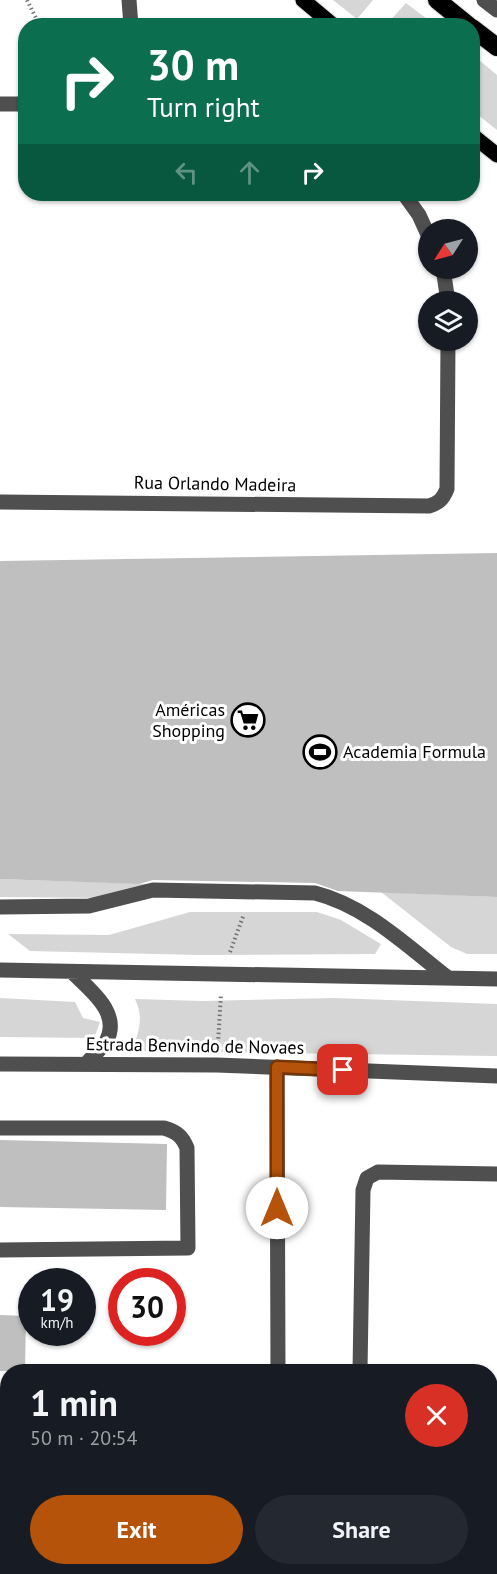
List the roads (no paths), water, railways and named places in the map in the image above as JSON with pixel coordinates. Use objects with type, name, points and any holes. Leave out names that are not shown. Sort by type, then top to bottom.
[{"type":"highway","points":[[437,0],[460,18]]},
{"type":"highway","points":[[480,34],[497,47]]},
{"type":"main road","points":[[303,0],[324,18]]},
{"type":"main road","points":[[480,141],[497,155]]},
{"type":"street","points":[[129,0],[130,18]]},
{"type":"street","points":[[484,0],[497,10]]},
{"type":"street","points":[[0,104],[18,104]]},
{"type":"street","points":[[409,201],[421,219]]},
{"type":"street","name":"Rua Orlando Madeira","points":[[0,502],[429,506],[444,498],[447,489],[448,351]]},
{"type":"street","points":[[0,907],[89,906],[153,890],[315,893],[339,899],[366,915],[447,977]]},
{"type":"street","points":[[3,967],[72,972],[497,979]]},
{"type":"street","points":[[72,972],[97,996],[108,1012],[111,1026],[106,1041],[87,1063]]},
{"type":"street","name":"Estrada Benvindo de Novaes","points":[[0,1064],[87,1063],[277,1067],[497,1076]]},
{"type":"street","points":[[277,1067],[278,1364]]},
{"type":"street","points":[[0,1128],[164,1128],[175,1131],[183,1138],[187,1148],[188,1248],[0,1250]]},
{"type":"street","points":[[360,1364],[363,1190],[367,1178],[378,1172],[497,1173]]},
{"type":"place","name":"Américas Shopping","points":[[248,720]]},
{"type":"place","name":"Academia Formula","points":[[320,752]]}]
